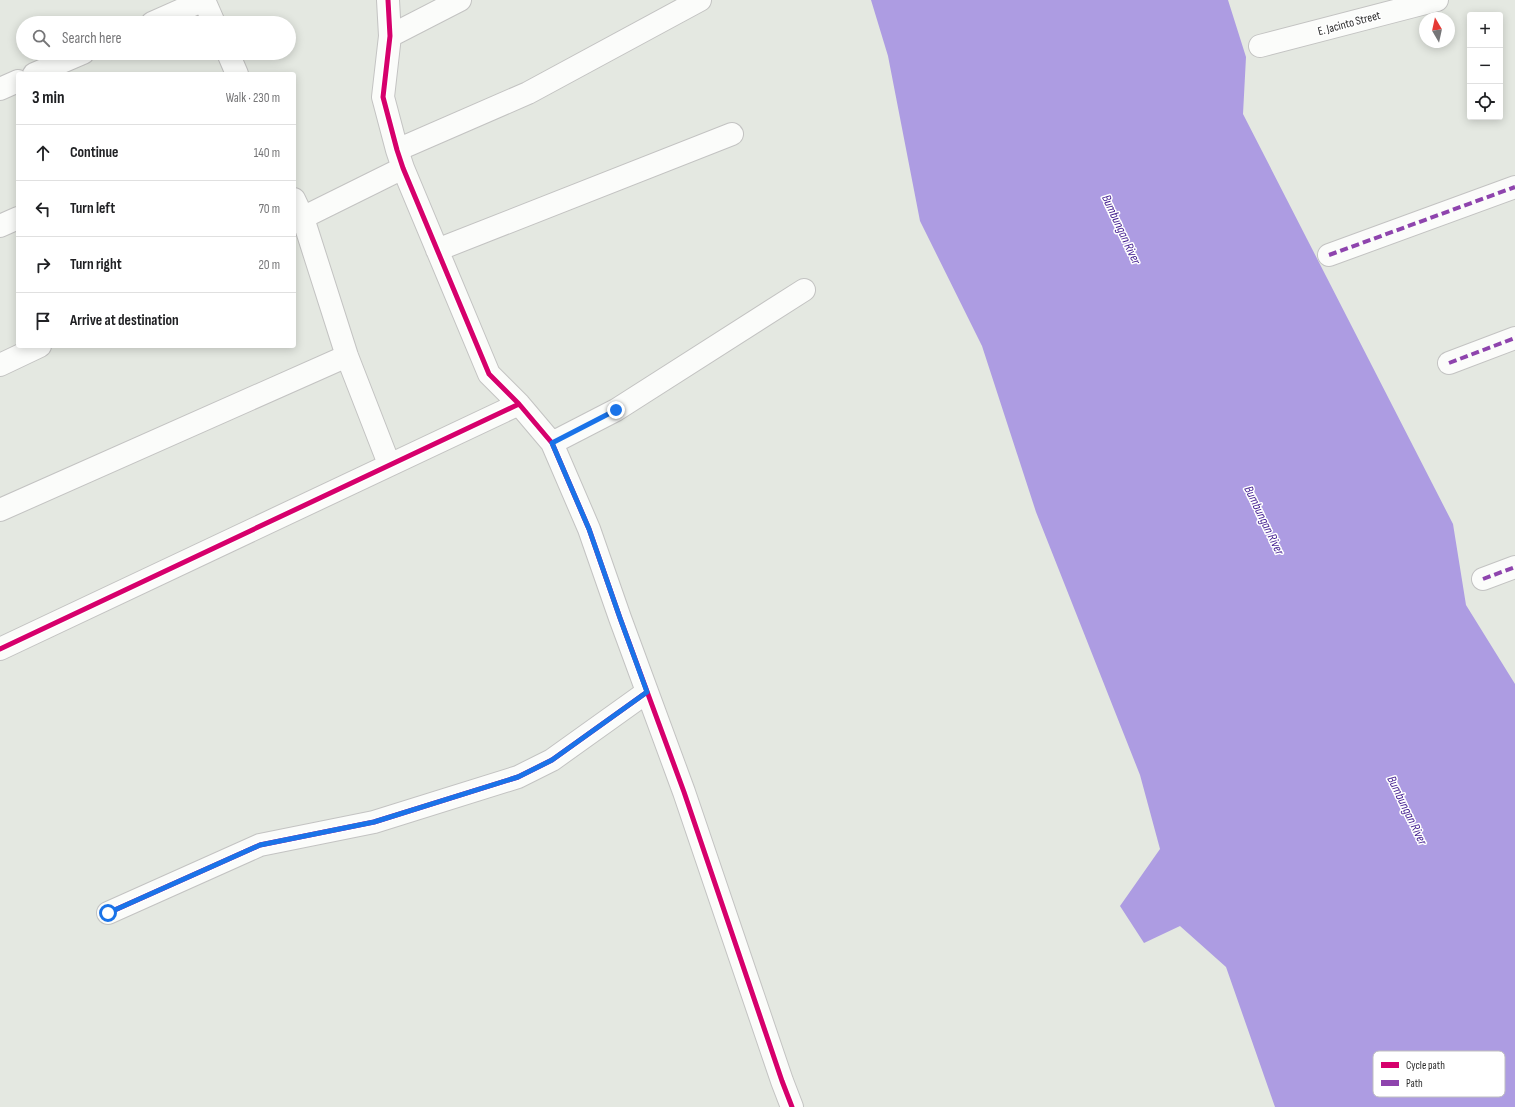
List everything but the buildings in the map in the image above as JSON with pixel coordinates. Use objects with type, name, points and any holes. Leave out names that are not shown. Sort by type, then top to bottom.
[{"type":"street","points":[[168,16],[204,0],[211,16]]},
{"type":"street","points":[[388,0],[390,36],[383,97],[400,159],[489,374],[519,404],[552,443],[589,529],[684,792],[792,1107]]},
{"type":"street","points":[[390,36],[460,0]]},
{"type":"street","points":[[389,464],[346,356],[297,213],[528,93],[700,0]]},
{"type":"street","name":"E. Jacinto Street","points":[[1260,46],[1437,0]]},
{"type":"street","points":[[39,72],[67,60]]},
{"type":"street","points":[[231,60],[236,72]]},
{"type":"street","points":[[0,89],[16,82]]},
{"type":"street","points":[[438,250],[732,134]]},
{"type":"street","points":[[1329,255],[1515,187]]},
{"type":"street","points":[[0,226],[16,219]]},
{"type":"street","points":[[552,443],[616,410],[804,290]]},
{"type":"street","points":[[1448,363],[1515,338]]},
{"type":"street","points":[[0,365],[36,348]]},
{"type":"street","points":[[0,510],[346,356]]},
{"type":"street","points":[[0,649],[389,464],[519,404]]},
{"type":"street","points":[[1483,579],[1515,567]]},
{"type":"street","points":[[108,913],[260,845],[374,822],[518,777],[552,760],[647,692]]},
{"type":"water","name":"Bumbungan River","points":[[871,0],[1228,0],[1246,57],[1243,114],[1453,524],[1466,605],[1515,684],[1515,1107],[1275,1107],[1226,967],[1180,926],[1144,943],[1120,906],[1160,849],[1140,775],[1036,512],[982,346],[920,221],[888,56]]},
{"type":"marked path","points":[[1329,255],[1515,187]]},
{"type":"marked path","points":[[1449,363],[1515,338]]},
{"type":"marked path","points":[[1483,579],[1515,567]]},
{"type":"cycle path","points":[[388,0],[390,36],[383,97],[403,168],[489,374],[519,404],[552,443],[589,529],[684,792],[792,1107]]},
{"type":"cycle path","points":[[0,649],[519,404]]},
{"type":"cycle path","points":[[108,913],[260,845],[374,822],[518,777],[552,760],[647,692]]},
{"type":"route","points":[[108,913],[260,845],[374,822],[518,777],[552,760],[647,692],[589,529],[552,443],[616,410]]}]
